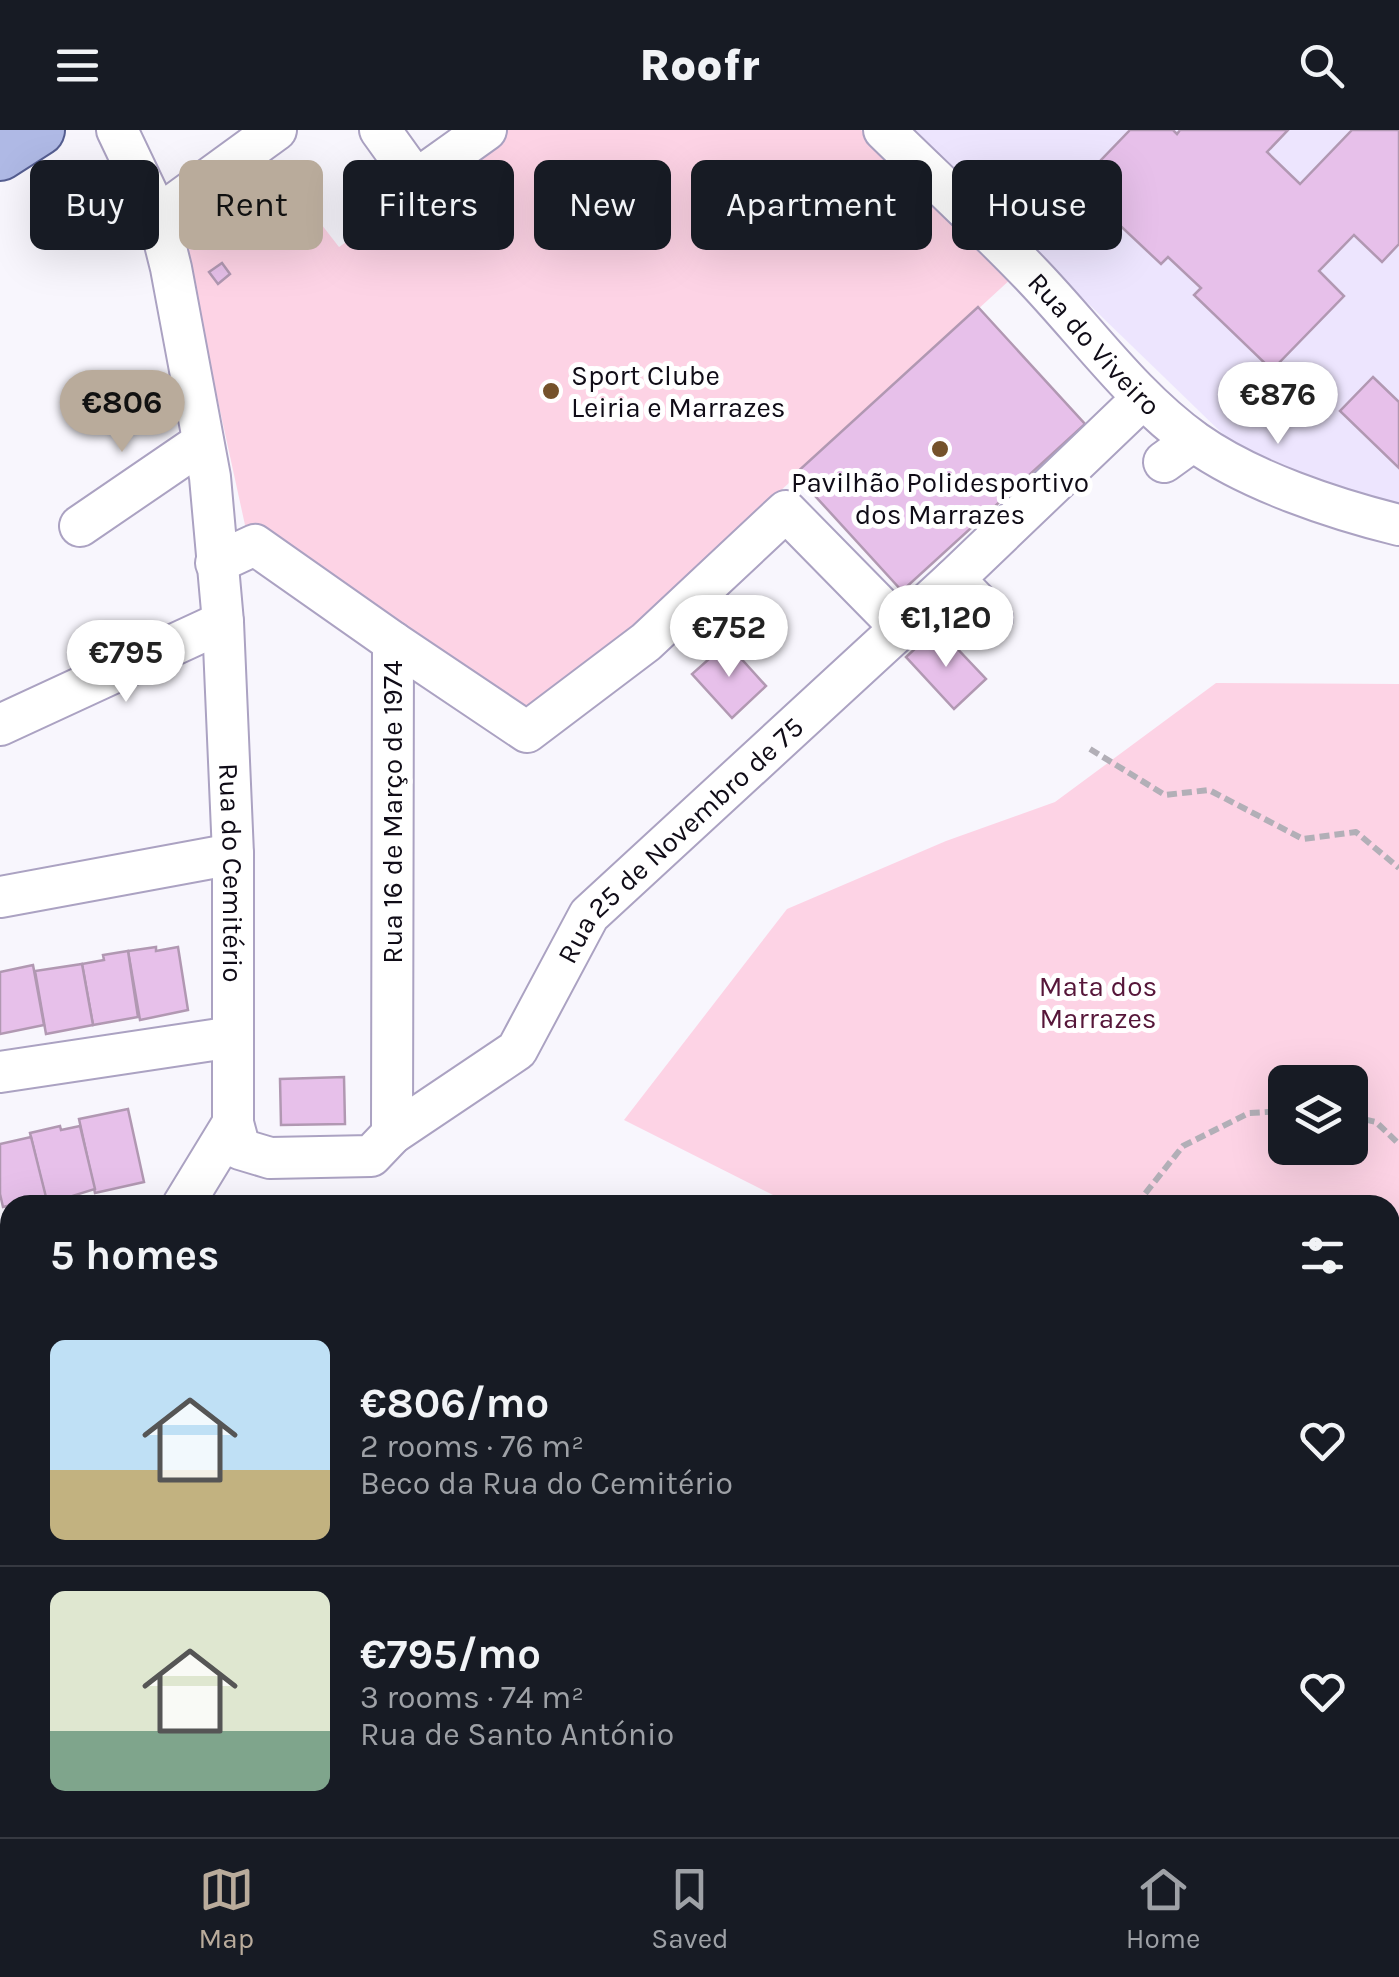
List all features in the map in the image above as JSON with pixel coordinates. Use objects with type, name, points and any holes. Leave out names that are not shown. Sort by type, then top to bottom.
[{"type":"main road","points":[[0,155],[39,130]]},
{"type":"street","name":"Rua do Cemitério","points":[[117,130],[131,160]]},
{"type":"street","points":[[159,215],[276,130]]},
{"type":"street","points":[[380,130],[416,180],[486,130]]},
{"type":"street","name":"Rua do Viveiro","points":[[884,130],[1030,274],[1143,398],[1178,452],[1220,459],[1281,486],[1399,525]]},
{"type":"street","name":"Rua do Cemitério","points":[[159,220],[210,477],[223,622],[232,854],[236,1136]]},
{"type":"street","name":"Rua 25 de Novembro de 75","points":[[236,1136],[270,1158],[371,1156],[392,1134],[517,1050],[589,915],[954,579],[1143,398]]},
{"type":"street","points":[[80,526],[203,442]]},
{"type":"street","points":[[393,642],[527,732],[646,642],[786,511],[901,628]]},
{"type":"street","name":"Rua 16 de Março de 1974","points":[[216,563],[255,544],[393,642],[392,1134]]},
{"type":"street","points":[[954,579],[992,618]]},
{"type":"street","points":[[0,725],[223,622]]},
{"type":"street","points":[[0,896],[232,854]]},
{"type":"street","points":[[0,1072],[232,1036]]},
{"type":"street","points":[[191,1195],[236,1136]]},
{"type":"path","points":[[1090,749],[1165,795],[1209,790],[1303,838],[1356,832],[1399,868]]},
{"type":"path","points":[[1144,1195],[1183,1146],[1249,1113],[1268,1112]]},
{"type":"path","points":[[1368,1120],[1376,1122],[1399,1144]]},
{"type":"shaded area","points":[[909,130],[1399,130],[1399,507],[1328,485],[1230,441],[1033,250],[1122,250],[1122,160],[952,160],[952,172]]},
{"type":"green space","name":"Sport Clube Leiria e Marrazes","points":[[506,130],[861,130],[892,160],[691,160],[691,250],[932,250],[932,199],[952,218],[952,250],[985,250],[1013,277],[532,719],[245,525],[185,250],[323,250],[323,226],[339,247],[343,244],[343,250],[514,250],[514,160],[463,160]]},
{"type":"green space","name":"Mata dos Marrazes","points":[[1216,683],[1399,684],[1399,1195],[773,1195],[624,1120],[787,909],[946,841],[1055,802]]},
{"type":"building","points":[[1130,130],[1173,130],[1177,134],[1180,130],[1288,130],[1267,152],[1300,184],[1352,130],[1399,130],[1399,244],[1382,262],[1354,235],[1319,271],[1344,296],[1272,370],[1194,295],[1201,288],[1168,257],[1161,264],[1122,227],[1122,160],[1101,160]]},
{"type":"building","points":[[222,263],[230,274],[218,284],[209,272]]},
{"type":"building","name":"Pavilhão Polidesportivo dos Marrazes","points":[[978,307],[1085,424],[902,591],[795,474]]},
{"type":"building","points":[[1373,377],[1399,402],[1399,468],[1340,411]]},
{"type":"building","points":[[931,634],[942,646],[949,640],[986,679],[954,709],[906,657]]},
{"type":"building","points":[[727,643],[766,686],[732,718],[692,674]]},
{"type":"building","points":[[156,947],[156,951],[178,947],[188,1010],[140,1020],[128,951]]},
{"type":"building","points":[[128,951],[138,1017],[93,1025],[82,964]]},
{"type":"building","points":[[82,964],[93,1025],[46,1034],[35,971]]},
{"type":"building","points":[[33,965],[44,1025],[0,1034],[0,972]]},
{"type":"building","points":[[344,1077],[345,1124],[281,1125],[280,1079]]},
{"type":"building","points":[[128,1109],[144,1182],[95,1193],[79,1119]]},
{"type":"building","points":[[80,1126],[95,1189],[76,1195],[45,1195],[30,1133]]},
{"type":"building","points":[[31,1137],[46,1195],[0,1195],[0,1144]]},
{"type":"place","name":"Sport Clube Leiria e Marrazes","points":[[551,391]]},
{"type":"place","name":"Pavilhão Polidesportivo dos Marrazes","points":[[940,449]]}]
